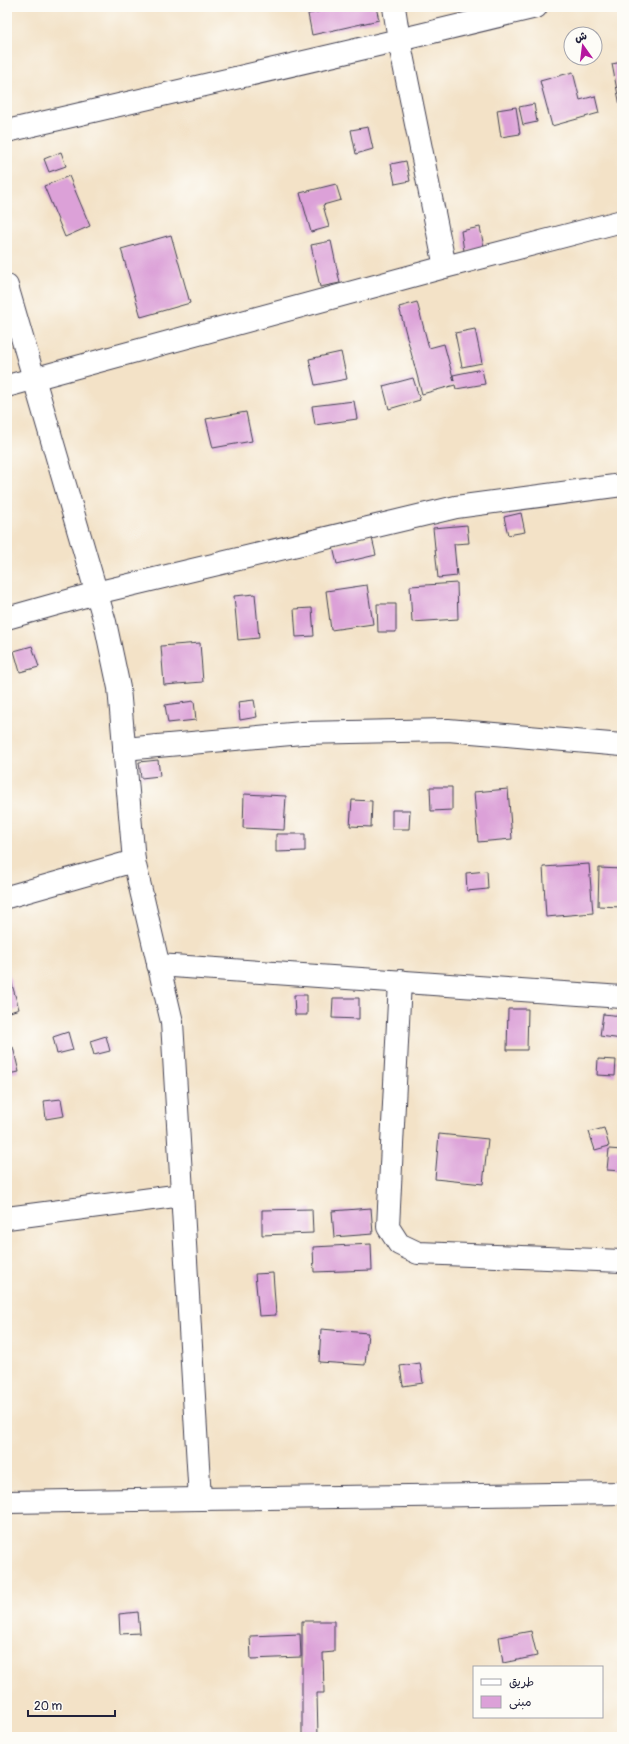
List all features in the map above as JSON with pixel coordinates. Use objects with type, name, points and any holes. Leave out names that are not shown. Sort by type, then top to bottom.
[{"type":"street","points":[[394,7],[399,40],[445,267]]},
{"type":"street","points":[[7,131],[536,7]]},
{"type":"street","points":[[7,386],[34,380],[445,267],[622,221]]},
{"type":"street","points":[[7,286],[105,622],[119,688],[134,861],[172,1022],[200,1499]]},
{"type":"street","points":[[7,618],[96,593],[456,507],[622,485]]},
{"type":"street","points":[[124,749],[302,733],[448,730],[622,745]]},
{"type":"street","points":[[7,897],[134,861]]},
{"type":"street","points":[[158,965],[622,997]]},
{"type":"street","points":[[400,981],[388,1227],[399,1244],[418,1253],[622,1261]]},
{"type":"street","points":[[7,1218],[182,1195]]},
{"type":"street","points":[[7,1502],[622,1493]]},
{"type":"building","points":[[339,7],[376,7],[379,20],[312,35],[308,14]]},
{"type":"building","points":[[622,62],[622,111],[621,111],[612,64]]},
{"type":"building","points":[[573,72],[580,100],[595,96],[599,113],[552,126],[540,81]]},
{"type":"building","points":[[534,104],[537,122],[523,125],[519,107]]},
{"type":"building","points":[[516,107],[520,134],[501,137],[497,110]]},
{"type":"building","points":[[368,127],[373,149],[356,154],[351,130]]},
{"type":"building","points":[[61,152],[66,166],[49,172],[44,159]]},
{"type":"building","points":[[406,161],[410,181],[395,184],[391,164]]},
{"type":"building","points":[[69,176],[90,226],[65,237],[44,186]]},
{"type":"building","points":[[336,184],[341,200],[323,205],[329,227],[311,232],[300,193]]},
{"type":"building","points":[[480,227],[484,247],[464,251],[461,231]]},
{"type":"building","points":[[171,235],[190,303],[141,317],[121,249]]},
{"type":"building","points":[[331,241],[340,283],[320,287],[311,245]]},
{"type":"building","points":[[417,302],[429,348],[444,344],[454,381],[453,375],[482,369],[485,384],[456,389],[455,385],[422,394],[399,307]]},
{"type":"building","points":[[475,329],[482,363],[462,367],[455,333]]},
{"type":"building","points":[[341,352],[347,379],[315,385],[309,359]]},
{"type":"building","points":[[413,378],[420,400],[389,409],[383,386]]},
{"type":"building","points":[[354,401],[357,419],[315,425],[312,406]]},
{"type":"building","points":[[246,412],[252,441],[213,448],[206,419]]},
{"type":"building","points":[[521,513],[525,532],[508,535],[504,517]]},
{"type":"building","points":[[467,525],[469,543],[454,544],[457,576],[438,578],[433,528]]},
{"type":"building","points":[[372,538],[376,555],[337,564],[333,547]]},
{"type":"building","points":[[457,583],[458,619],[412,622],[410,586]]},
{"type":"building","points":[[367,585],[373,624],[331,630],[326,591]]},
{"type":"building","points":[[255,594],[259,638],[238,640],[234,596]]},
{"type":"building","points":[[377,604],[396,604],[396,632],[378,632]]},
{"type":"building","points":[[312,608],[314,636],[296,637],[294,609]]},
{"type":"building","points":[[200,643],[203,682],[164,685],[161,646]]},
{"type":"building","points":[[32,646],[39,667],[20,672],[14,651]]},
{"type":"building","points":[[254,700],[257,717],[240,720],[238,702]]},
{"type":"building","points":[[194,701],[196,720],[168,723],[165,705]]},
{"type":"building","points":[[158,760],[160,776],[141,778],[139,762]]},
{"type":"building","points":[[430,787],[452,787],[452,810],[431,811]]},
{"type":"building","points":[[508,789],[512,839],[478,842],[474,792]]},
{"type":"building","points":[[244,794],[286,796],[284,830],[243,828]]},
{"type":"building","points":[[352,800],[372,801],[371,827],[350,826]]},
{"type":"building","points":[[392,810],[410,810],[409,829],[392,829]]},
{"type":"building","points":[[276,834],[305,834],[305,851],[276,852]]},
{"type":"building","points":[[589,864],[593,913],[546,917],[543,867]]},
{"type":"building","points":[[599,868],[622,869],[622,907],[598,906]]},
{"type":"building","points":[[487,871],[488,889],[467,891],[466,873]]},
{"type":"building","points":[[7,967],[19,1009],[7,1013]]},
{"type":"building","points":[[294,995],[307,995],[307,1015],[295,1015]]},
{"type":"building","points":[[333,998],[359,998],[359,1019],[332,1018]]},
{"type":"building","points":[[508,1009],[528,1009],[527,1050],[507,1050]]},
{"type":"building","points":[[603,1014],[622,1016],[622,1039],[600,1036]]},
{"type":"building","points":[[68,1032],[73,1050],[57,1054],[53,1037]]},
{"type":"building","points":[[106,1036],[110,1051],[94,1055],[90,1041]]},
{"type":"building","points":[[13,1047],[19,1072],[7,1074],[7,1048]]},
{"type":"building","points":[[598,1059],[616,1060],[615,1076],[597,1075]]},
{"type":"building","points":[[61,1099],[64,1116],[46,1119],[44,1101]]},
{"type":"building","points":[[604,1128],[609,1146],[595,1150],[589,1132]]},
{"type":"building","points":[[439,1134],[488,1139],[483,1184],[435,1179]]},
{"type":"building","points":[[609,1149],[622,1150],[622,1171],[607,1170]]},
{"type":"building","points":[[371,1208],[373,1234],[334,1237],[332,1211]]},
{"type":"building","points":[[312,1209],[313,1233],[262,1235],[262,1210]]},
{"type":"building","points":[[371,1244],[372,1270],[314,1272],[313,1247]]},
{"type":"building","points":[[273,1273],[276,1315],[259,1316],[255,1274]]},
{"type":"building","points":[[321,1329],[368,1333],[365,1365],[319,1362]]},
{"type":"building","points":[[420,1363],[423,1383],[403,1386],[400,1366]]},
{"type":"building","points":[[138,1612],[140,1633],[120,1634],[119,1614]]},
{"type":"building","points":[[302,1621],[334,1621],[334,1652],[323,1653],[324,1693],[317,1693],[318,1737],[302,1737]]},
{"type":"building","points":[[531,1631],[537,1656],[503,1663],[499,1637]]},
{"type":"building","points":[[300,1634],[301,1657],[251,1659],[250,1636]]}]
